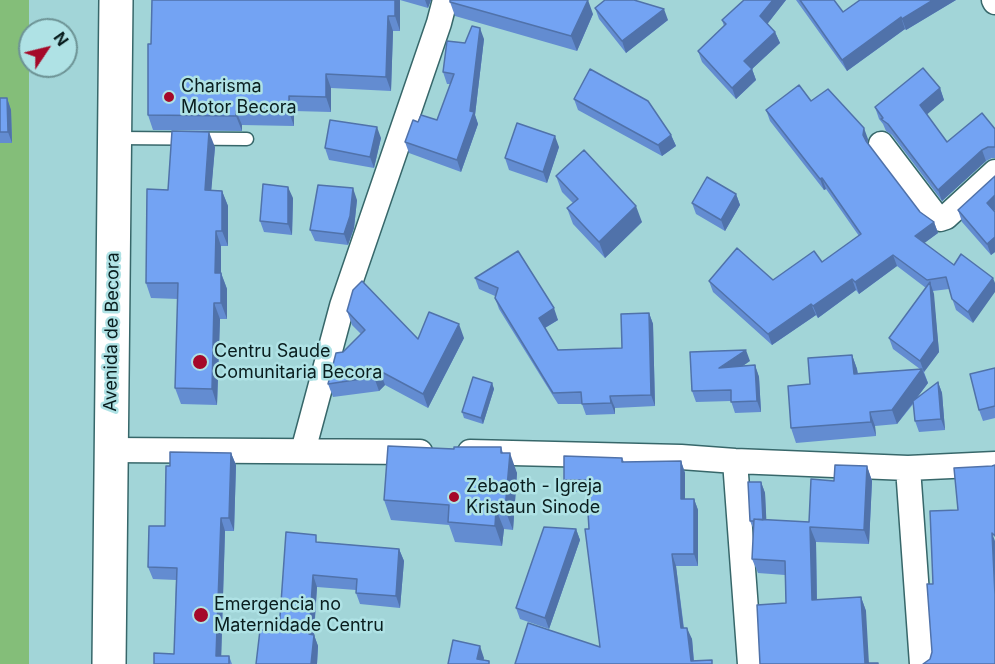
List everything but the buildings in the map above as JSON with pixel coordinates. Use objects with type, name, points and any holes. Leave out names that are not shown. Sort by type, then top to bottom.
[{"type":"main road","name":"Avenida de Becora","points":[[109,664],[116,0]]},
{"type":"street","points":[[303,451],[342,306],[435,35],[444,0]]},
{"type":"street","points":[[881,144],[940,219],[946,217],[995,172]]},
{"type":"street","points":[[111,450],[561,453],[681,456],[735,461],[908,468],[995,464]]},
{"type":"street","points":[[735,461],[750,664]]},
{"type":"street","points":[[908,468],[922,664]]},
{"type":"lane","points":[[114,138],[247,140]]},
{"type":"green space","points":[[0,0],[29,0],[29,18],[18,18],[18,78],[29,78],[29,664],[0,664]]},
{"type":"place","name":"Charisma Motor Becora","points":[[169,97]]},
{"type":"place","name":"Centru Saude Comunitaria Becora","points":[[200,362]]},
{"type":"place","name":"Zebaoth - Igreja Kristaun Sinode","points":[[454,497]]},
{"type":"place","name":"Emergencia no Maternidade Centru","points":[[201,615]]}]
